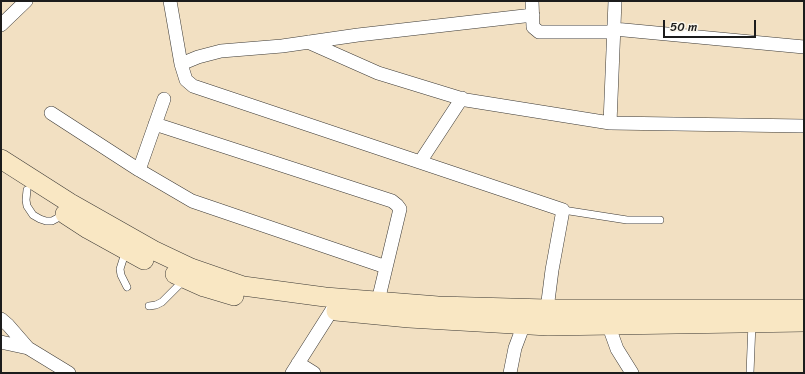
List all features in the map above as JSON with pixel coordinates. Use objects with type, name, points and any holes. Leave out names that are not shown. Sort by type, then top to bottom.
[{"type":"street","points":[[1,25],[26,1]]},
{"type":"street","points":[[170,1],[186,80],[193,86],[563,210],[546,309]]},
{"type":"street","points":[[532,1],[533,26],[539,32],[614,30],[804,47]]},
{"type":"street","points":[[610,123],[615,1]]},
{"type":"street","points":[[182,64],[198,57],[221,51],[533,16]]},
{"type":"street","points":[[308,42],[378,73],[462,98],[610,123],[804,126]]},
{"type":"street","points":[[420,162],[462,98]]},
{"type":"street","points":[[139,170],[164,99]]},
{"type":"street","points":[[51,113],[139,170],[192,201],[386,267]]},
{"type":"street","points":[[155,124],[392,201],[400,209],[378,301]]},
{"type":"street","points":[[1,159],[70,203],[153,250],[204,287],[246,299],[409,318],[548,326],[752,316],[804,309]]},
{"type":"street","points":[[1,173],[66,214],[151,264],[243,286],[325,297],[438,306],[752,316],[804,322]]},
{"type":"street","points":[[314,373],[295,368],[332,310]]},
{"type":"street","points":[[1,319],[28,348],[69,373]]},
{"type":"street","points":[[510,373],[514,348],[524,324]]},
{"type":"street","points":[[608,324],[617,349],[632,373]]},
{"type":"street","points":[[1,342],[28,348]]},
{"type":"lane","points":[[563,210],[627,220],[660,220]]},
{"type":"lane","points":[[126,250],[120,269],[126,287]]},
{"type":"lane","points":[[150,306],[162,302],[188,274]]},
{"type":"lane","points":[[750,373],[752,316]]}]
